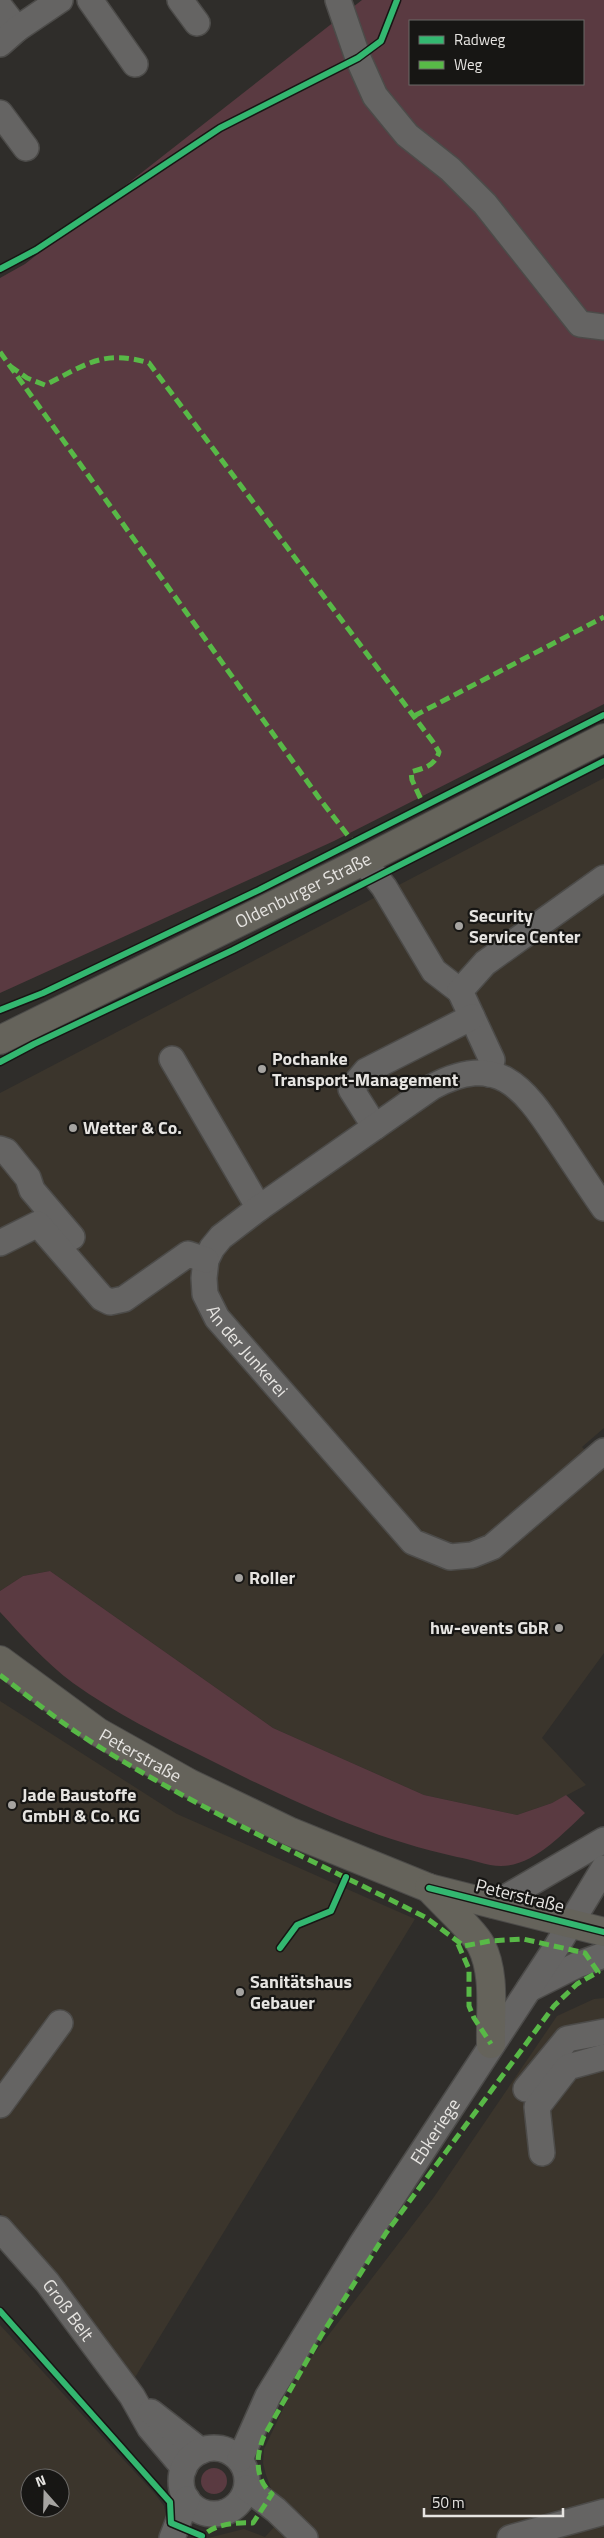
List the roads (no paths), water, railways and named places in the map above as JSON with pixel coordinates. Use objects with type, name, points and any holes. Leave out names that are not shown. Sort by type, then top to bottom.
[{"type":"main road","name":"Oldenburger Straße","points":[[0,1040],[363,861],[604,738]]},
{"type":"main road","name":"Peterstraße","points":[[0,1660],[98,1732],[189,1783],[291,1832],[429,1888],[604,1932]]},
{"type":"main road","points":[[429,1888],[480,1943],[486,1958],[490,1974],[491,2044]]},
{"type":"street","points":[[0,7],[9,36],[60,0]]},
{"type":"street","points":[[90,0],[136,64]]},
{"type":"street","points":[[180,0],[197,23]]},
{"type":"street","points":[[338,0],[358,58],[375,96],[407,135],[450,169],[486,204],[580,324],[604,327]]},
{"type":"street","points":[[0,113],[26,148]]},
{"type":"street","points":[[363,861],[384,887],[434,971],[460,990],[492,1060],[489,1074]]},
{"type":"street","points":[[460,990],[485,964],[604,878]]},
{"type":"street","points":[[375,1128],[351,1090],[366,1071],[472,1017]]},
{"type":"street","points":[[172,1059],[259,1208]]},
{"type":"street","points":[[0,1243],[38,1224],[102,1298],[110,1302],[118,1301],[188,1254],[206,1260],[212,1248],[221,1237],[259,1208],[432,1088],[454,1076],[489,1074],[505,1079],[518,1087],[595,1178],[604,1208]]},
{"type":"street","points":[[0,1149],[6,1151],[28,1178],[32,1190],[116,1289],[124,1292],[137,1290]]},
{"type":"street","points":[[0,1167],[17,1184],[32,1190]]},
{"type":"street","name":"An der Junkerei","points":[[206,1260],[205,1294],[217,1318],[373,1498],[414,1542],[430,1550],[450,1557],[472,1556],[492,1547],[604,1451]]},
{"type":"street","points":[[493,1905],[604,1840]]},
{"type":"street","name":"Ebkeriege","points":[[220,2453],[268,2396],[361,2244],[529,1989],[604,1868]]},
{"type":"street","points":[[529,1989],[577,1965],[604,1955]]},
{"type":"street","points":[[0,2105],[60,2024]]},
{"type":"street","points":[[526,2089],[566,2039],[604,2032]]},
{"type":"street","points":[[542,2153],[537,2107],[568,2067],[604,2057]]},
{"type":"street","name":"Groß Belt","points":[[0,2229],[47,2282],[132,2396],[150,2428],[184,2468]]},
{"type":"street","name":"Groß Belt","points":[[132,2396],[220,2453]]},
{"type":"street","points":[[220,2453],[248,2478],[247,2488],[239,2504],[224,2512],[197,2506],[182,2484],[184,2468],[188,2461],[220,2453]]},
{"type":"street","points":[[247,2488],[276,2510],[302,2535]]},
{"type":"street","points":[[172,2538],[197,2506]]},
{"type":"street","points":[[187,2538],[197,2506]]},
{"type":"street","points":[[232,2509],[302,2535]]},
{"type":"street","points":[[510,2538],[604,2512]]},
{"type":"place","name":"Security Service Center","points":[[459,926]]},
{"type":"place","name":"Pochanke Transport-Management","points":[[262,1069]]},
{"type":"place","name":"Wetter & Co.","points":[[73,1128]]},
{"type":"place","name":"Roller","points":[[239,1578]]},
{"type":"place","name":"hw-events GbR","points":[[559,1628]]},
{"type":"place","name":"Jade Baustoffe GmbH & Co. KG","points":[[12,1805]]},
{"type":"place","name":"Sanitätshaus Gebauer","points":[[240,1992]]}]
